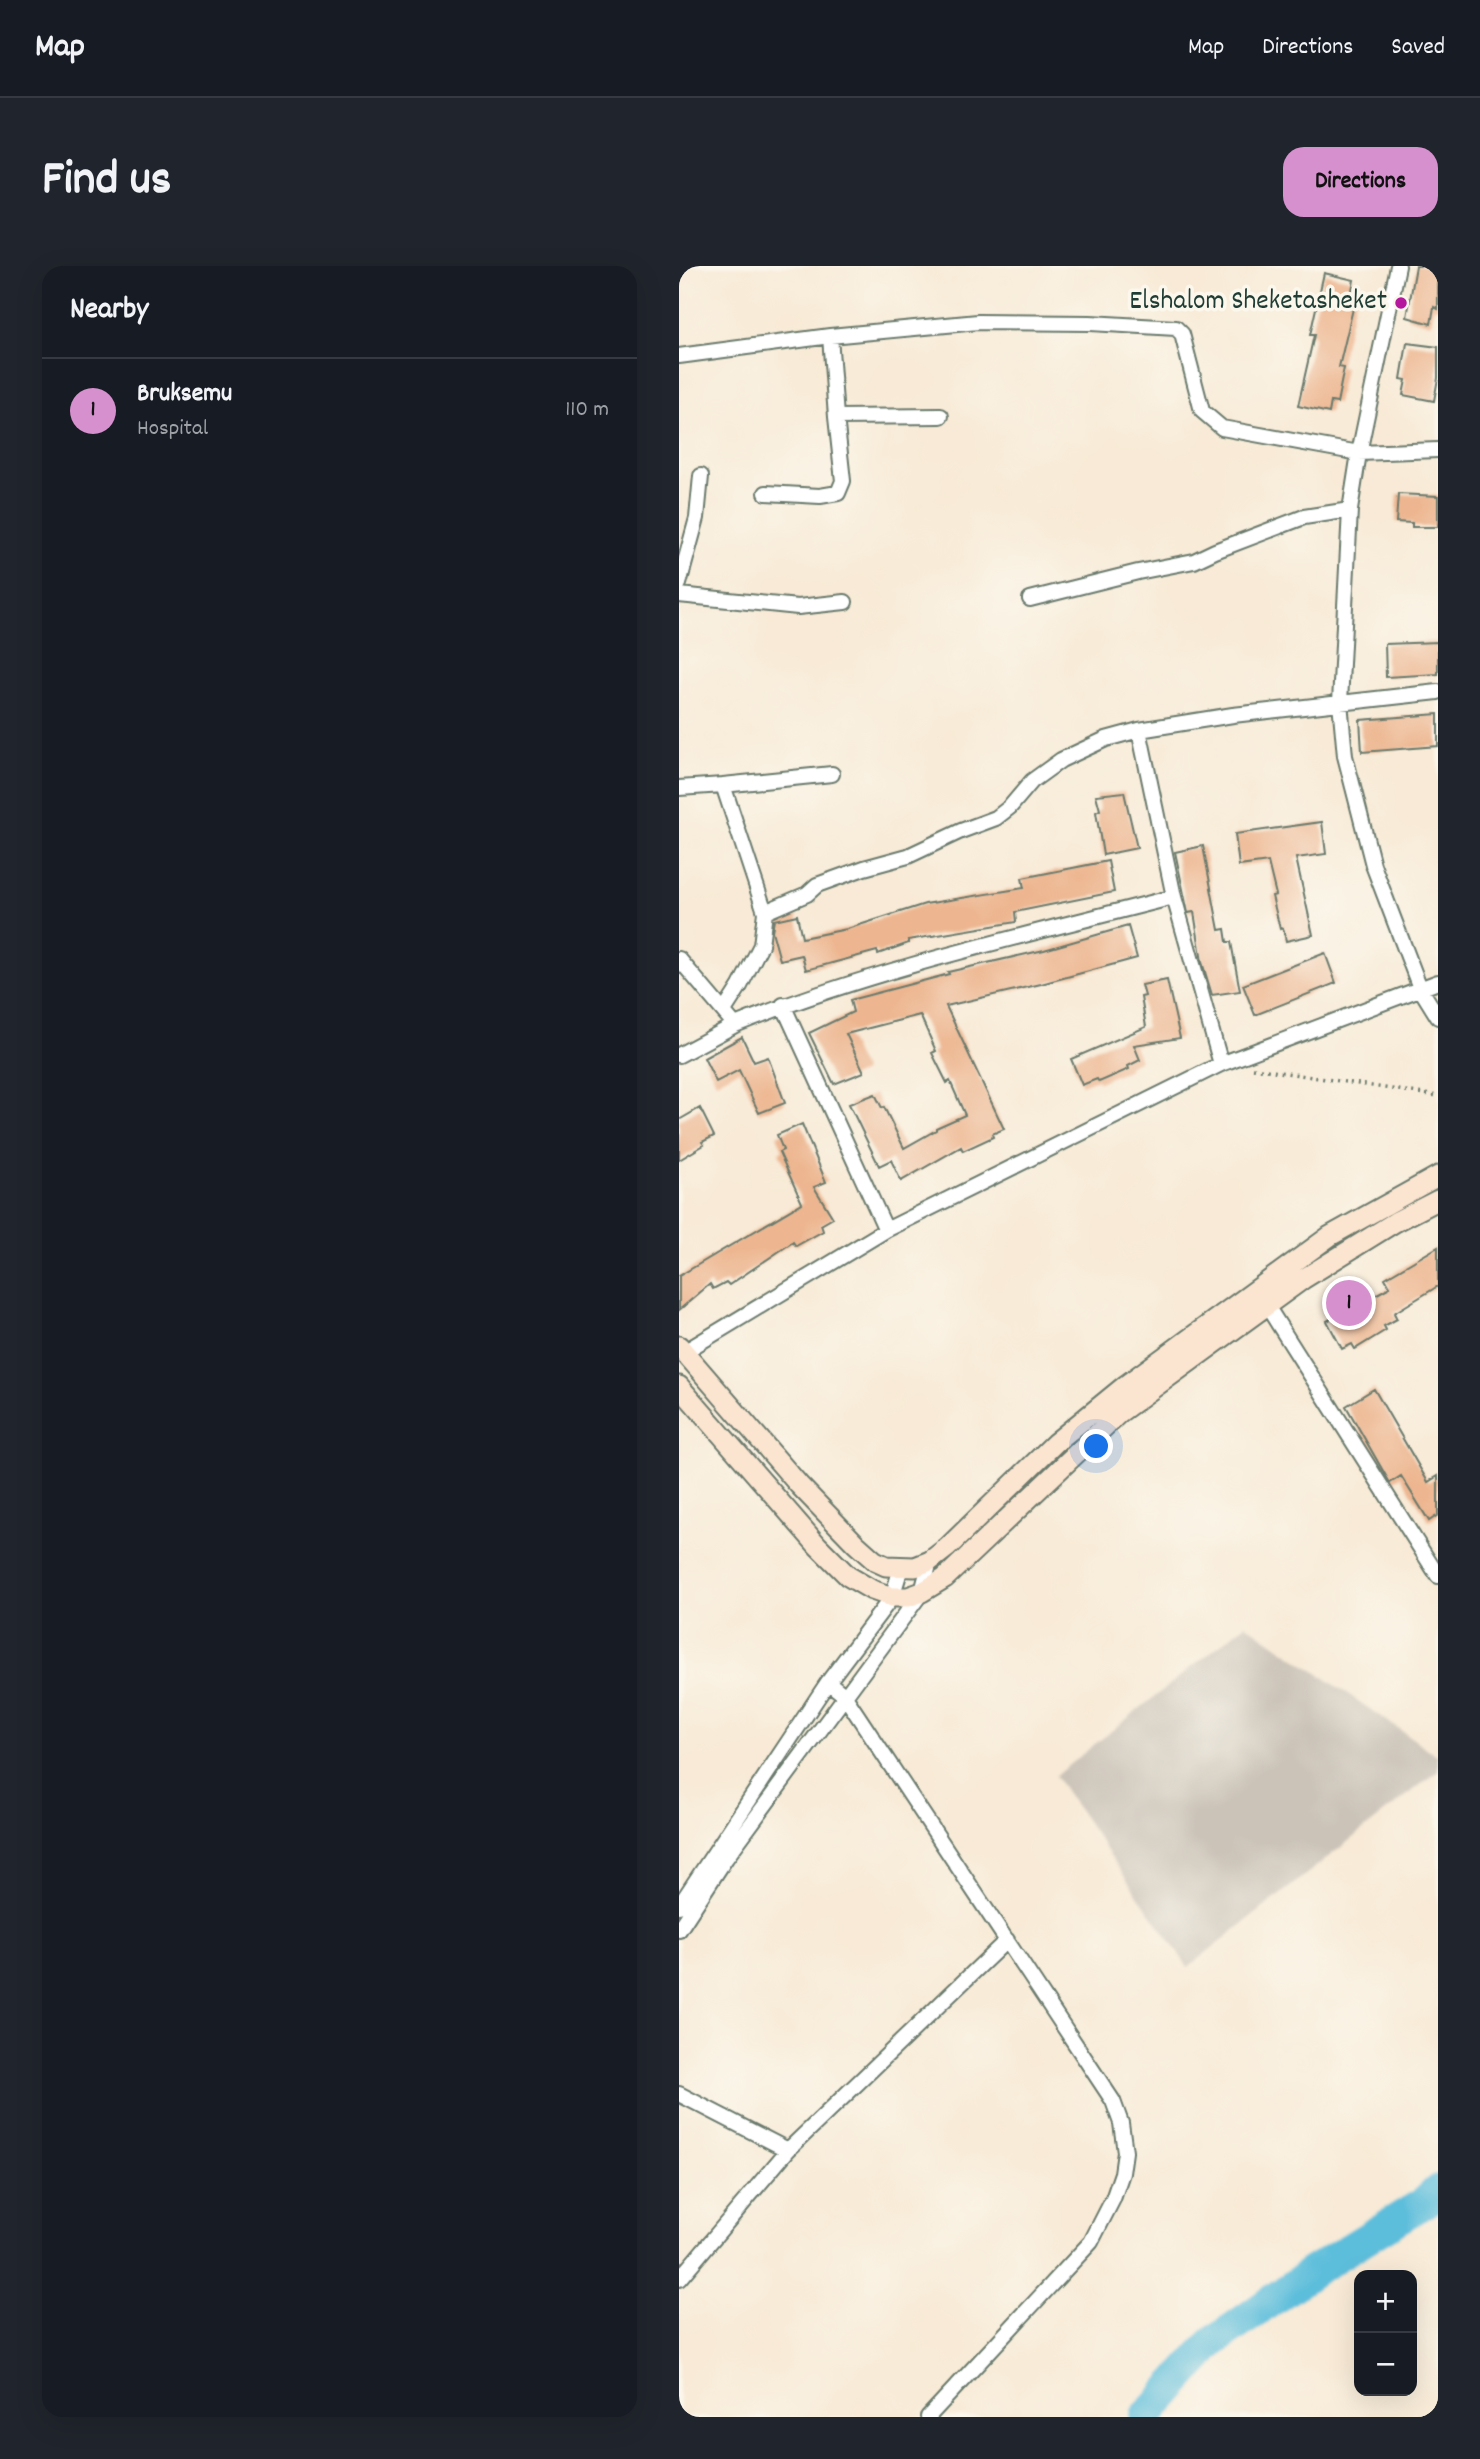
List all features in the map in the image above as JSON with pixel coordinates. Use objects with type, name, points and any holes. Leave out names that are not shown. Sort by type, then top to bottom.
[{"type":"main road","points":[[682,1349],[799,1485],[856,1545],[875,1561],[886,1566],[915,1567],[930,1561],[948,1547],[1055,1443],[1126,1385],[1330,1236],[1438,1176]]},
{"type":"main road","points":[[679,1385],[848,1576],[872,1590],[892,1597],[908,1597],[945,1578],[1119,1413],[1354,1246],[1438,1200]]},
{"type":"street","points":[[1398,266],[1359,453],[1350,510],[1340,702],[1345,756],[1373,865],[1420,988],[1438,1017]]},
{"type":"street","points":[[679,356],[830,336],[978,322],[1090,323],[1176,328],[1182,334],[1202,411],[1223,428],[1359,453],[1438,450]]},
{"type":"street","points":[[766,493],[820,496],[838,493],[843,481],[830,336]]},
{"type":"street","points":[[836,417],[941,416]]},
{"type":"street","points":[[679,584],[697,518],[701,476]]},
{"type":"street","points":[[1030,599],[1194,561],[1304,517],[1350,510]]},
{"type":"street","points":[[679,595],[798,607],[845,602]]},
{"type":"street","points":[[765,912],[807,894],[817,885],[908,856],[996,818],[1010,807],[1032,781],[1061,760],[1106,739],[1139,730],[1233,715],[1438,692]]},
{"type":"street","points":[[1139,730],[1174,897],[1221,1063]]},
{"type":"street","points":[[679,788],[832,774]]},
{"type":"street","points":[[723,785],[765,912],[761,945],[724,1011]]},
{"type":"street","points":[[679,1055],[735,1025],[783,1005],[903,968],[1174,897]]},
{"type":"street","points":[[679,959],[735,1025]]},
{"type":"street","points":[[682,1349],[886,1230],[1221,1063],[1438,982]]},
{"type":"street","points":[[783,1005],[886,1230]]},
{"type":"street","points":[[1266,1306],[1438,1576]]},
{"type":"street","points":[[679,1930],[726,1858],[922,1592],[930,1561]]},
{"type":"street","points":[[679,1906],[828,1682],[892,1597],[901,1568]]},
{"type":"street","points":[[828,1682],[844,1695],[1114,2101],[1121,2123],[1125,2152],[1122,2173],[1113,2199],[1091,2242],[928,2417]]},
{"type":"street","points":[[679,2279],[788,2150],[1007,1940]]},
{"type":"street","points":[[679,2094],[788,2150]]},
{"type":"path","points":[[1221,1063],[1438,1096]]},
{"type":"shaded area","points":[[1246,1624],[1438,1756],[1438,1771],[1188,1967],[1055,1776]]},
{"type":"building","points":[[1416,266],[1438,266],[1438,309],[1434,307],[1431,324],[1407,317]]},
{"type":"building","points":[[1324,273],[1354,280],[1351,295],[1356,296],[1339,367],[1344,368],[1337,403],[1331,402],[1329,413],[1298,406]]},
{"type":"building","points":[[1407,343],[1438,347],[1438,378],[1434,401],[1403,395],[1406,380],[1401,379]]},
{"type":"building","points":[[1398,494],[1438,496],[1438,527],[1412,527],[1412,523],[1396,522]]},
{"type":"building","points":[[1438,642],[1438,674],[1386,677],[1385,644]]},
{"type":"building","points":[[1438,714],[1438,746],[1362,752],[1360,720]]},
{"type":"building","points":[[1124,792],[1137,848],[1103,855],[1096,812],[1100,810],[1096,795]]},
{"type":"building","points":[[1322,822],[1326,854],[1296,858],[1313,935],[1286,941],[1283,928],[1280,929],[1272,896],[1276,895],[1268,862],[1239,866],[1235,834]]},
{"type":"building","points":[[1203,846],[1219,930],[1225,929],[1227,942],[1231,942],[1240,991],[1212,995],[1202,962],[1194,912],[1188,913],[1175,852]]},
{"type":"building","points":[[1108,861],[1114,892],[1015,912],[1016,922],[908,940],[909,943],[878,954],[877,951],[806,970],[802,955],[780,960],[772,931],[774,920],[797,915],[802,938],[847,929],[925,904],[1024,888],[1022,878]]},
{"type":"building","points":[[1128,926],[1137,958],[946,1006],[1004,1129],[963,1151],[961,1147],[901,1181],[891,1160],[879,1166],[849,1104],[875,1094],[904,1148],[936,1128],[965,1115],[950,1081],[947,1083],[932,1053],[936,1051],[920,1015],[846,1034],[864,1072],[834,1084],[809,1033],[853,1012],[850,1000]]},
{"type":"building","points":[[1325,953],[1336,983],[1255,1015],[1243,985]]},
{"type":"building","points":[[1167,980],[1180,1038],[1134,1045],[1140,1060],[1128,1066],[1129,1069],[1099,1082],[1097,1079],[1082,1085],[1071,1059],[1146,1027],[1141,997],[1145,996],[1142,985]]},
{"type":"building","points":[[742,1037],[754,1062],[768,1057],[785,1103],[759,1113],[739,1070],[716,1082],[704,1058]]},
{"type":"building","points":[[700,1108],[714,1136],[679,1160],[679,1120]]},
{"type":"building","points":[[802,1124],[826,1182],[814,1187],[833,1218],[821,1225],[823,1231],[796,1246],[793,1242],[729,1285],[726,1282],[713,1289],[710,1284],[679,1310],[679,1276],[802,1203],[779,1152],[783,1150],[777,1135]]},
{"type":"building","points":[[1438,1247],[1438,1286],[1394,1313],[1397,1319],[1384,1326],[1386,1330],[1355,1349],[1352,1344],[1342,1349],[1327,1321],[1390,1287],[1385,1278]]},
{"type":"building","points":[[1374,1389],[1428,1482],[1438,1476],[1438,1515],[1429,1521],[1401,1476],[1390,1483],[1346,1406]]},
{"type":"waterway","points":[[1146,2417],[1212,2343],[1313,2271],[1425,2202],[1438,2190]]},
{"type":"place","name":"Elshalom Sheketasheket","points":[[1401,303]]},
{"type":"place","name":"Bruksemu","points":[[1349,1303]]}]
